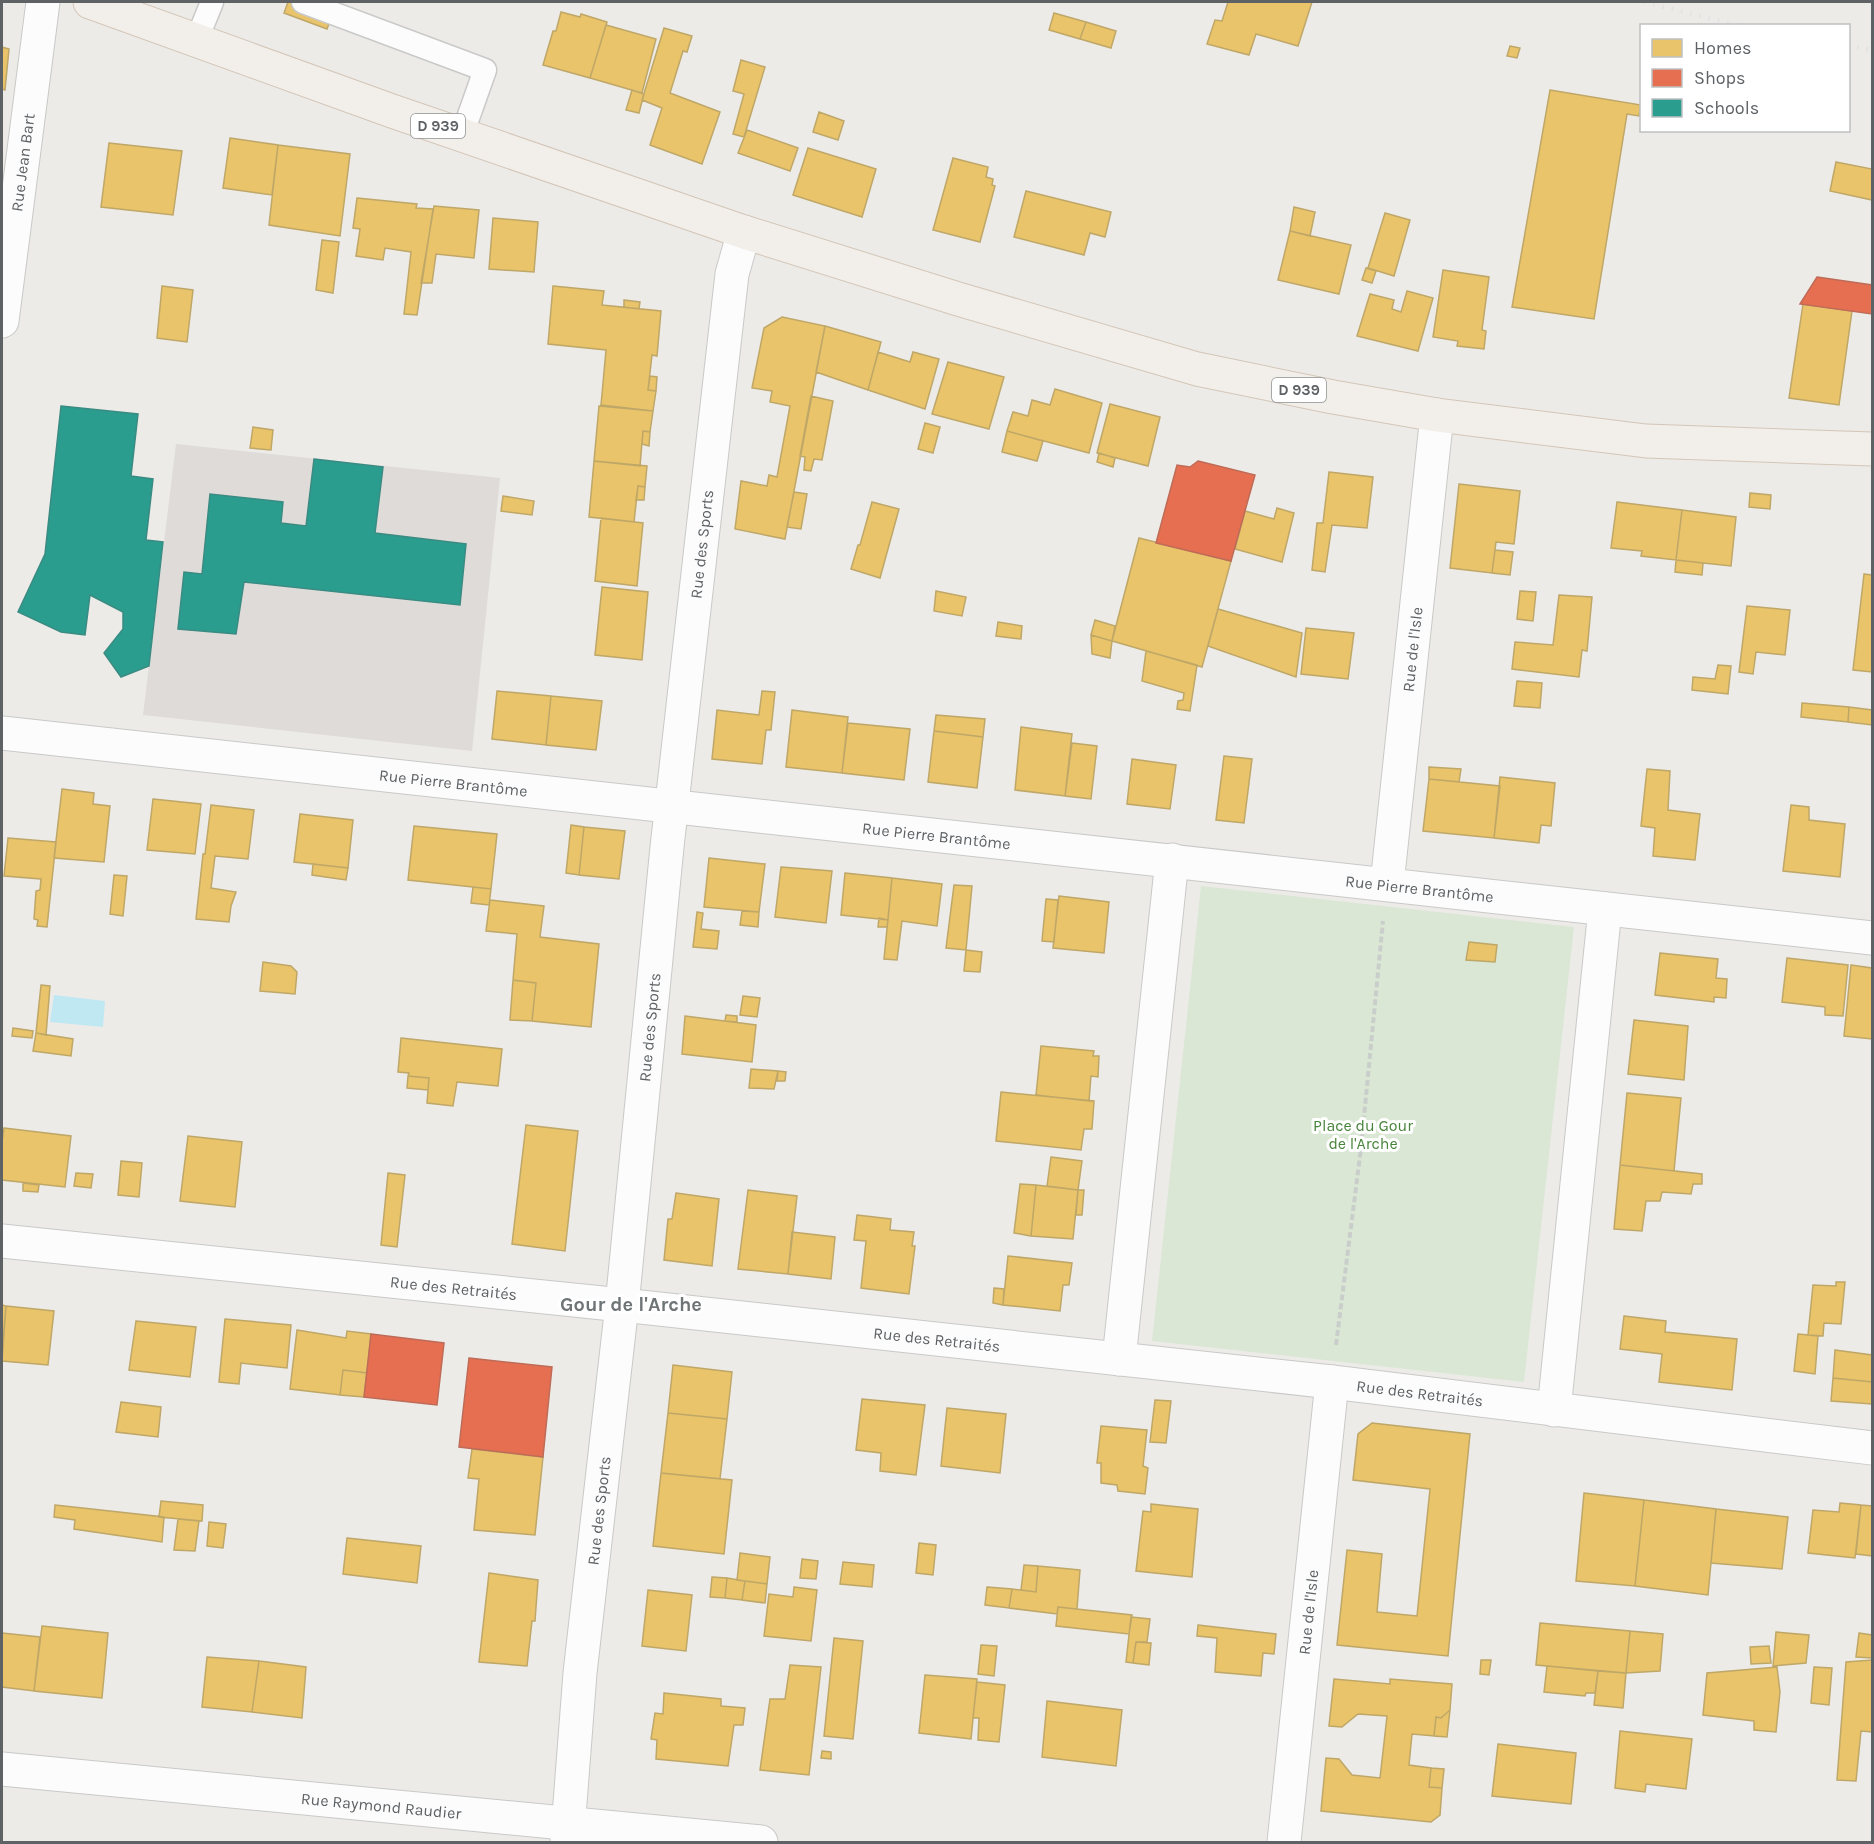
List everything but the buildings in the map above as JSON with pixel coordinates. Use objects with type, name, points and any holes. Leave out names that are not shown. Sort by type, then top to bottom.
[{"type":"main road","name":"D 939","points":[[90,2],[462,135],[744,232],[958,299],[1197,369],[1333,397],[1437,415],[1646,441],[1872,449]]},
{"type":"street","name":"Rue Jean Bart","points":[[2,319],[44,2]]},
{"type":"street","name":"Rue des Sports","points":[[567,1833],[580,1673],[622,1305],[672,806],[732,274],[744,232]]},
{"type":"street","name":"Rue de l'Isle","points":[[1387,884],[1437,415]]},
{"type":"street","name":"Rue Pierre Brantôme","points":[[2,733],[1872,938]]},
{"type":"street","points":[[1119,1359],[1172,860]]},
{"type":"street","points":[[1554,1410],[1605,909]]},
{"type":"street","name":"Rue des Retraités","points":[[2,1241],[1332,1382],[1872,1448]]},
{"type":"street","name":"Rue de l'Isle","points":[[1284,1842],[1332,1382]]},
{"type":"street","name":"Rue Raymond Raudier","points":[[2,1769],[567,1833],[761,1842]]},
{"type":"lane","points":[[197,39],[212,2]]},
{"type":"lane","points":[[303,2],[484,70],[462,135]]},
{"type":"path","points":[[1332,1382],[1361,1148],[1387,884]]},
{"type":"shaded area","points":[[176,444],[500,478],[472,751],[143,715]]},
{"type":"green space","name":"Place du Gour de l'Arche","points":[[1201,886],[1574,927],[1524,1382],[1152,1341]]},
{"type":"water","points":[[54,995],[105,1001],[103,1027],[50,1022]]},
{"type":"railway","points":[[1644,2],[1732,24]]},
{"type":"railway","points":[[1850,45],[1872,50]]},
{"type":"district","name":"Gour de l'Arche","points":[[631,1304]]}]
